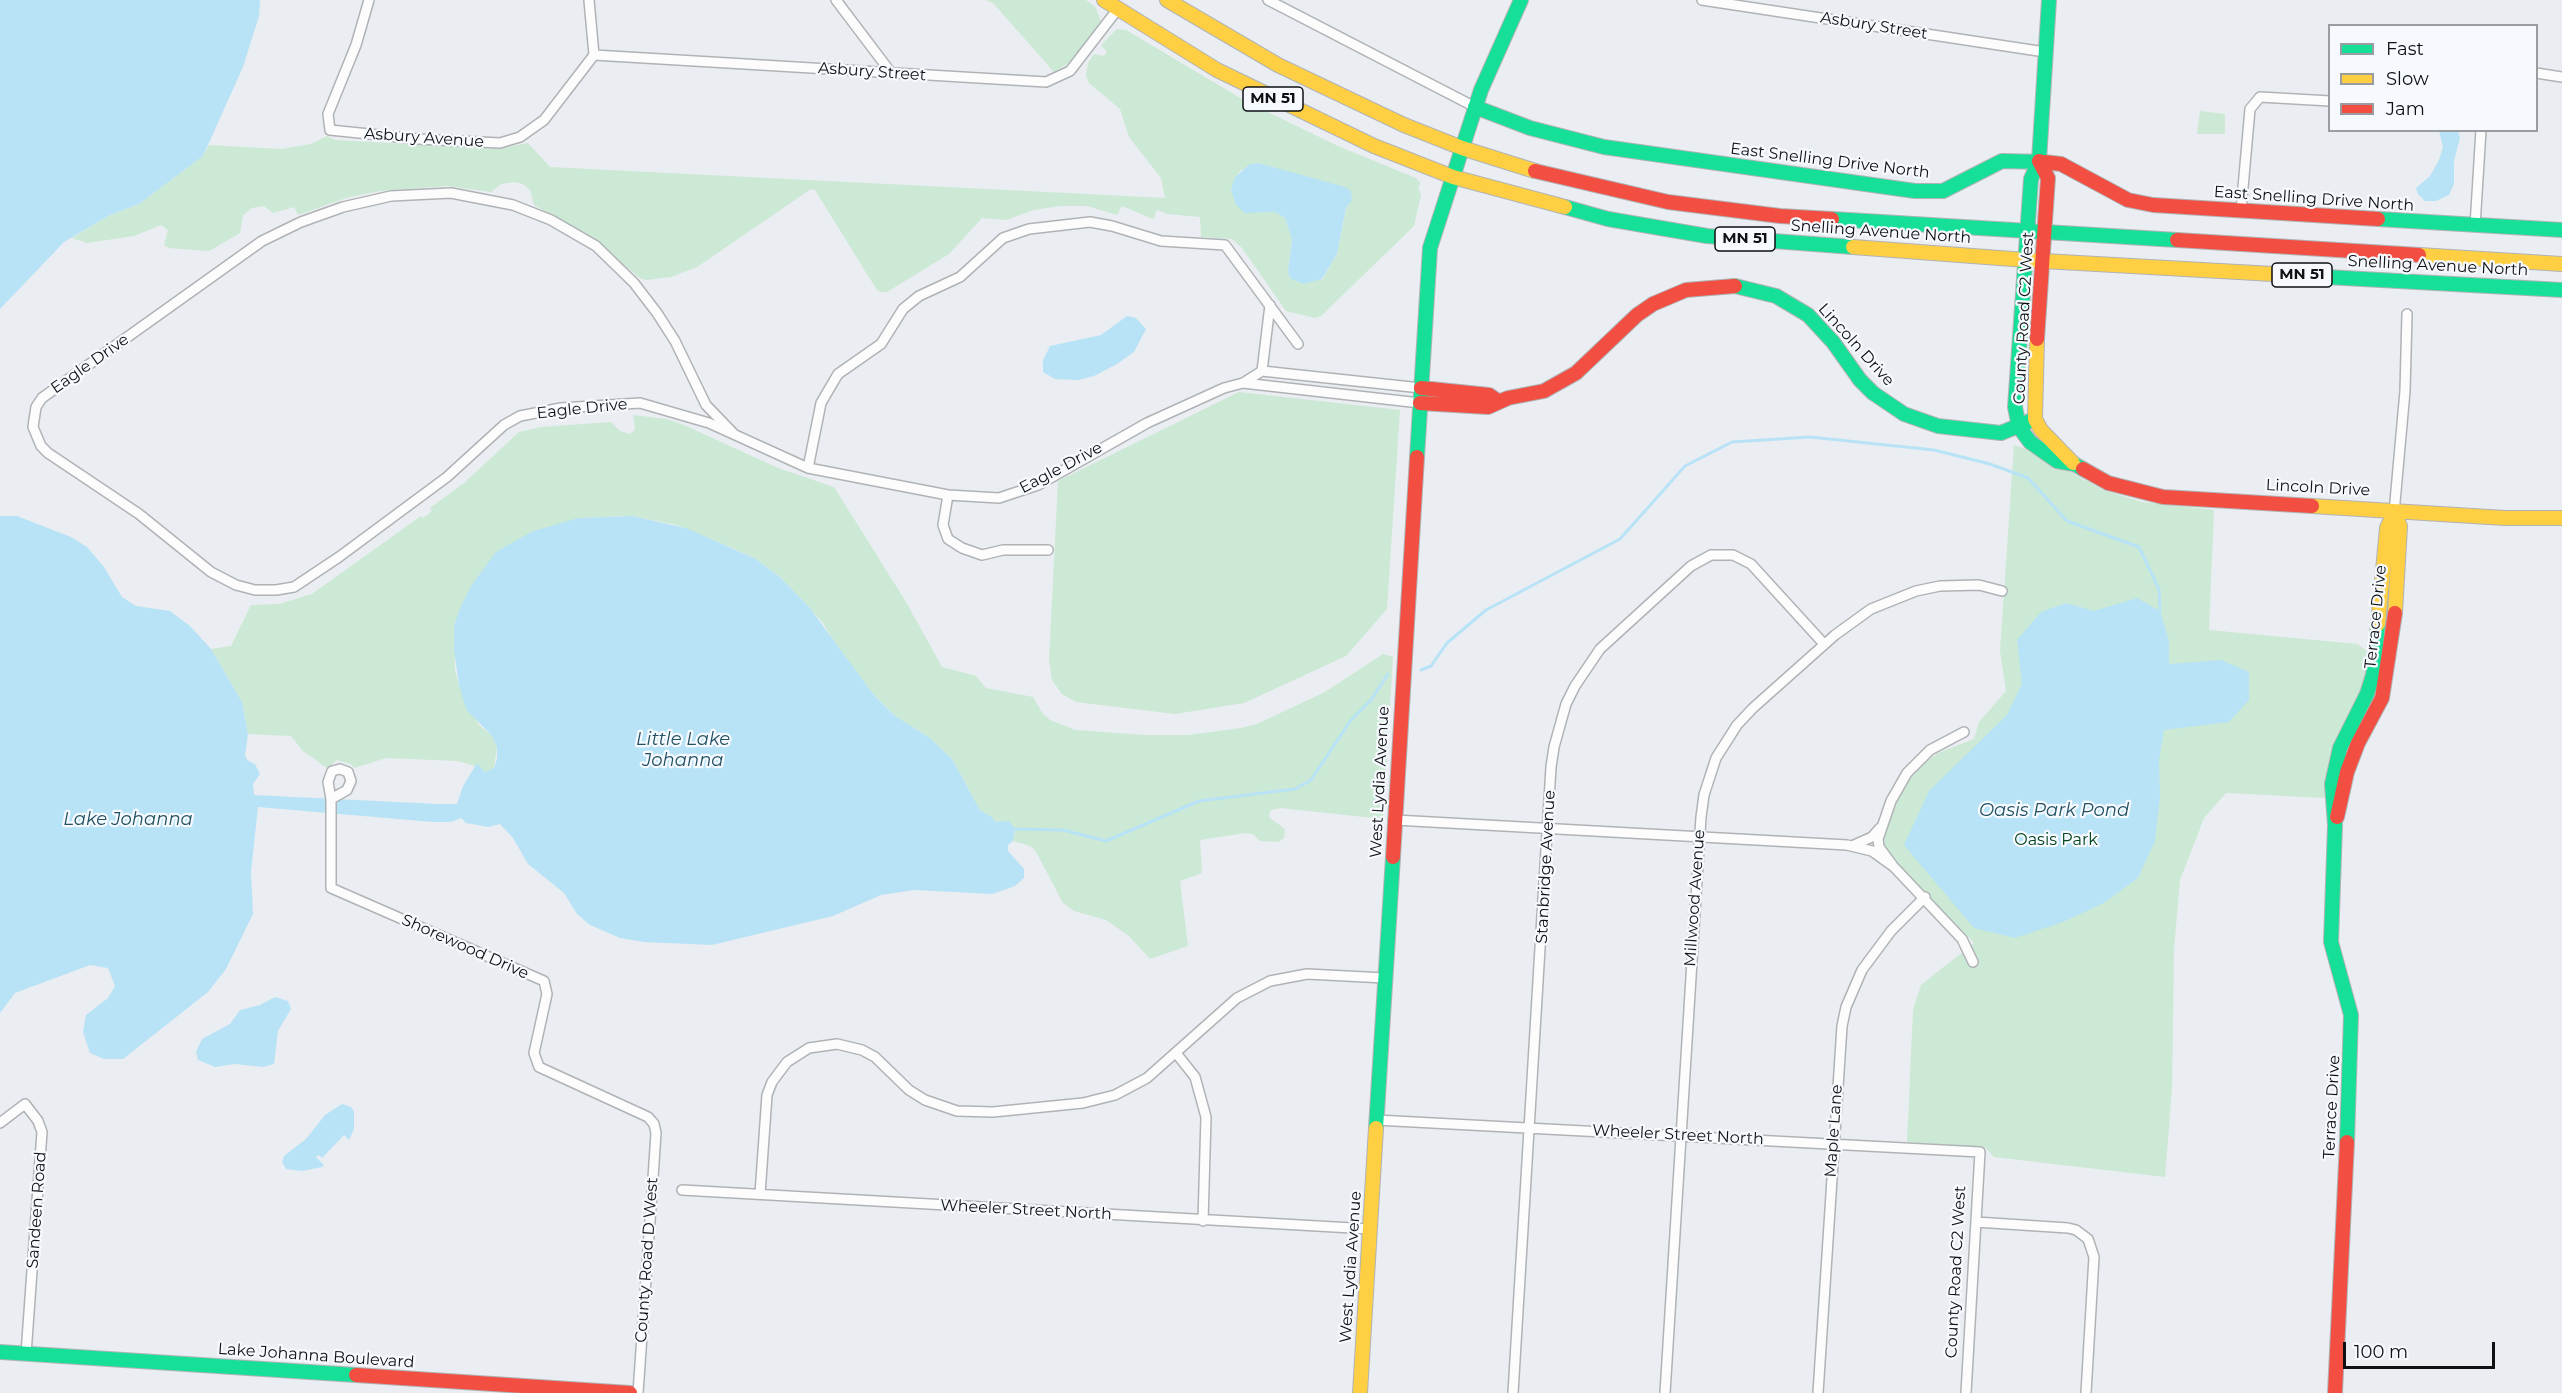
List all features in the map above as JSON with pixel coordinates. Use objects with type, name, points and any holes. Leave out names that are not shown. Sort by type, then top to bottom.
[{"type":"main road","name":"Snelling Avenue North","points":[[1104,0],[1166,41],[1268,97],[1374,146],[1453,177],[1559,207],[1707,236],[2026,260],[2562,290]]},
{"type":"main road","name":"Snelling Avenue North","points":[[1167,0],[1319,86],[1404,125],[1462,148],[1570,180],[1668,202],[1780,216],[2562,264]]},
{"type":"main road","points":[[1475,107],[1521,0]]},
{"type":"main road","name":"County Road C2 West","points":[[2019,427],[2015,407],[2031,179],[2039,161],[2049,0]]},
{"type":"main road","name":"West Lydia Avenue","points":[[1360,1393],[1430,248],[1475,107]]},
{"type":"main road","name":"East Snelling Drive North","points":[[1475,107],[1530,128],[1604,147],[1916,190],[1943,191],[1963,183],[1982,170],[2002,161],[2039,161],[2061,164],[2128,200],[2153,205],[2562,230]]},
{"type":"main road","name":"County Road C2 West","points":[[2039,161],[2048,178],[2035,361],[2035,419],[2041,430],[2074,464]]},
{"type":"main road","name":"Lincoln Drive","points":[[1420,403],[1488,407],[1498,401],[1539,392],[1561,383],[1590,361],[1637,315],[1669,296],[1686,290],[1723,285],[1759,290],[1797,308],[1821,328],[1873,393],[1904,414],[1938,426],[1980,431],[2001,433],[2019,427],[2043,453],[2057,461],[2074,464],[2108,483],[2163,497],[2505,518],[2562,518]]},
{"type":"main road","name":"Lincoln Drive","points":[[1421,388],[1490,395],[1498,401]]},
{"type":"main road","points":[[2019,427],[2035,419]]},
{"type":"main road","name":"Terrace Drive","points":[[2335,1393],[2352,1046],[2351,1015],[2331,942],[2335,825],[2332,796],[2334,771],[2340,748],[2367,694],[2373,675],[2387,528],[2394,511]]},
{"type":"main road","name":"Lake Johanna Boulevard","points":[[0,1352],[630,1393]]},
{"type":"street","name":"Asbury Avenue","points":[[369,0],[356,45],[328,114],[328,127],[337,132],[500,143],[520,138],[544,120],[594,55]]},
{"type":"street","points":[[589,0],[594,55]]},
{"type":"street","points":[[836,0],[892,74]]},
{"type":"street","name":"East Snelling Drive North","points":[[1268,0],[1475,107]]},
{"type":"street","name":"Asbury Street","points":[[1702,0],[2045,52]]},
{"type":"street","name":"Asbury Street","points":[[594,55],[1037,82],[1055,79],[1070,71],[1117,10]]},
{"type":"street","points":[[2538,73],[2562,77]]},
{"type":"street","points":[[2241,210],[2250,109],[2260,98],[2328,101]]},
{"type":"street","points":[[2475,226],[2481,132]]},
{"type":"street","name":"Eagle Drive","points":[[733,433],[706,405],[675,341],[657,313],[634,283],[596,246],[551,220],[513,205],[451,193],[391,196],[343,207],[301,222],[262,241],[42,398],[36,407],[33,428],[48,453],[139,514],[211,572],[245,588],[276,590],[294,587],[339,557],[447,477],[504,424],[520,416],[561,408],[640,403],[692,417],[733,433],[808,468],[948,495],[999,498],[1038,484],[1147,423],[1217,391],[1243,383],[1262,371]]},
{"type":"street","points":[[808,468],[821,403],[838,374],[881,344],[903,309],[919,296],[960,277],[1003,238],[1047,225],[1090,222],[1161,241],[1225,245],[1299,344]]},
{"type":"street","points":[[1270,305],[1262,371],[1421,388]]},
{"type":"street","name":"Terrace Drive","points":[[2394,511],[2406,380],[2407,315]]},
{"type":"street","name":"Eagle Drive","points":[[1243,383],[1420,403]]},
{"type":"street","points":[[692,417],[706,405]]},
{"type":"street","points":[[948,495],[943,525],[948,540],[962,549],[982,555],[996,554],[1004,550],[1048,550]]},
{"type":"street","name":"Stanbridge Avenue","points":[[1513,1393],[1548,828],[1554,747],[1563,714],[1575,686],[1594,657],[1616,634],[1701,559],[1722,554],[1733,555],[1751,564],[1824,644]]},
{"type":"street","name":"Millwood Avenue","points":[[1665,1393],[1699,837],[1704,795],[1709,776],[1725,741],[1753,708],[1824,644],[1871,609],[1916,591],[1964,584],[2002,591]]},
{"type":"street","points":[[1893,866],[1879,847],[1878,839],[1898,786],[1917,761],[1945,741],[1964,732]]},
{"type":"street","name":"Shorewood Drive","points":[[331,799],[331,888],[544,981],[547,994],[534,1053],[539,1067],[648,1117],[655,1127]]},
{"type":"street","points":[[1395,820],[1847,845],[1858,844],[1872,837],[1884,821]]},
{"type":"street","points":[[1847,845],[1872,851],[1893,866],[1925,897],[1967,946],[1973,962]]},
{"type":"street","name":"Maple Lane","points":[[1818,1393],[1839,1048],[1849,999],[1874,951],[1925,897]]},
{"type":"street","points":[[760,1194],[767,1095],[772,1082],[787,1062],[809,1048],[837,1044],[862,1050],[875,1057],[909,1090],[926,1100],[957,1111],[976,1113],[1083,1103],[1115,1095],[1147,1078],[1237,998],[1270,981],[1307,974],[1385,978]]},
{"type":"street","points":[[1176,1053],[1195,1077],[1206,1117],[1203,1221]]},
{"type":"street","name":"Sandeen Road","points":[[0,1123],[25,1104],[38,1120],[42,1132],[26,1354]]},
{"type":"street","name":"Wheeler Street North","points":[[1376,1120],[1980,1152]]},
{"type":"street","name":"County Road D West","points":[[638,1393],[655,1127]]},
{"type":"street","name":"County Road C2 West","points":[[1966,1393],[1980,1152]]},
{"type":"street","name":"Wheeler Street North","points":[[682,1190],[1370,1229]]},
{"type":"street","points":[[1976,1222],[2076,1230],[2088,1239],[2094,1257],[2086,1393]]},
{"type":"green space","points":[[986,0],[1086,0],[1096,8],[1101,22],[1069,63],[1054,72],[993,3]]},
{"type":"green space","points":[[1117,29],[1126,30],[1247,102],[1340,147],[1416,178],[1421,184],[1418,186],[1421,195],[1414,226],[1321,316],[1315,318],[1286,311],[1242,248],[1232,239],[1201,237],[1200,217],[1168,214],[1157,210],[1153,219],[1122,206],[1117,215],[1087,206],[1060,206],[1034,210],[1006,220],[982,218],[949,254],[887,292],[877,290],[815,190],[811,189],[697,267],[671,277],[646,280],[640,278],[587,235],[534,205],[530,190],[523,184],[515,182],[501,184],[491,192],[448,186],[380,191],[349,197],[298,215],[294,207],[273,213],[264,206],[252,208],[243,215],[240,233],[209,251],[169,248],[164,245],[168,230],[161,225],[134,236],[87,243],[72,238],[110,215],[139,204],[203,156],[209,145],[281,149],[311,144],[327,136],[335,140],[499,149],[528,143],[550,167],[1165,198],[1161,178],[1129,137],[1120,109],[1089,83],[1086,75],[1088,63],[1094,54],[1104,56],[1107,52],[1101,45]],"holes":[[[1242,169],[1347,205],[1337,254],[1322,280],[1288,271],[1292,239],[1291,230],[1285,218],[1275,212],[1254,212],[1231,190],[1235,177]]]},
{"type":"green space","points":[[2200,111],[2225,114],[2225,134],[2197,134]]},
{"type":"green space","points":[[1239,392],[1400,410],[1387,609],[1346,656],[1244,703],[1175,714],[1076,702],[1062,694],[1052,680],[1049,660],[1058,481]]},
{"type":"green space","points":[[633,415],[666,419],[684,425],[778,468],[834,487],[906,602],[942,667],[976,676],[986,688],[1033,697],[1043,714],[1050,720],[1076,730],[1144,735],[1188,735],[1241,728],[1257,724],[1325,692],[1383,654],[1393,657],[1383,819],[1281,808],[1271,810],[1269,814],[1270,818],[1285,829],[1284,838],[1278,842],[1260,841],[1253,834],[1245,833],[1200,840],[1202,873],[1180,881],[1188,946],[1150,959],[1129,936],[1106,920],[1074,911],[1063,903],[1035,850],[1030,846],[1013,841],[1015,829],[995,822],[992,817],[980,810],[952,759],[931,739],[894,715],[873,694],[823,623],[780,577],[756,559],[677,525],[632,516],[578,518],[454,626],[455,669],[459,686],[479,725],[492,736],[497,747],[494,768],[485,772],[477,764],[475,766],[458,761],[386,758],[354,768],[351,764],[337,760],[327,768],[303,751],[291,736],[248,734],[242,702],[211,649],[231,646],[251,605],[279,604],[312,594],[421,516],[423,518],[432,511],[430,508],[464,483],[519,432],[541,427],[611,422],[620,431],[630,434],[635,429]]},
{"type":"green space","name":"Oasis Park","points":[[2014,445],[2032,451],[2103,490],[2142,502],[2214,510],[2209,630],[2357,644],[2371,654],[2359,695],[2332,754],[2325,798],[2226,793],[2204,818],[2180,880],[2174,949],[2172,1088],[2165,1177],[1994,1157],[1986,1148],[1907,1142],[1913,1010],[1921,985],[1974,943],[1886,852],[1883,837],[1903,788],[1922,765],[1938,753],[1974,739],[1979,722],[2006,691],[2000,651]]},
{"type":"water","points":[[0,0],[260,0],[259,16],[243,67],[203,156],[139,204],[110,215],[64,242],[0,309]]},
{"type":"water","points":[[2439,132],[2458,132],[2460,138],[2454,161],[2454,184],[2449,195],[2436,201],[2425,201],[2416,188],[2430,176],[2443,147]]},
{"type":"water","points":[[1258,163],[1345,187],[1351,191],[1352,200],[1346,208],[1337,254],[1322,279],[1303,284],[1290,278],[1288,271],[1292,239],[1285,218],[1275,212],[1245,213],[1236,205],[1231,190],[1235,177],[1250,164]]},
{"type":"water","points":[[1127,316],[1136,318],[1146,329],[1134,352],[1117,364],[1094,376],[1078,380],[1055,379],[1043,372],[1043,360],[1050,346],[1101,335]]},
{"type":"water","name":"Little Lake Johanna","points":[[0,516],[17,516],[71,537],[87,547],[104,567],[122,597],[136,606],[170,611],[190,626],[211,649],[242,702],[248,734],[245,755],[247,760],[255,764],[260,774],[253,784],[254,795],[437,804],[457,804],[463,786],[477,763],[485,772],[494,768],[497,759],[497,747],[492,736],[466,709],[459,685],[454,650],[454,626],[460,608],[471,586],[496,552],[531,532],[578,518],[632,516],[686,528],[756,559],[780,577],[810,608],[873,694],[894,715],[931,739],[952,759],[980,810],[992,817],[995,822],[1009,821],[1015,829],[1013,841],[1008,845],[1008,851],[1024,869],[1024,878],[1015,886],[992,894],[915,890],[881,895],[833,916],[712,945],[644,942],[620,938],[590,925],[577,914],[564,893],[528,864],[513,838],[500,824],[488,827],[466,823],[461,818],[451,822],[433,822],[258,807],[251,872],[253,914],[226,969],[208,992],[123,1059],[104,1059],[90,1053],[83,1032],[86,1015],[108,998],[115,986],[108,968],[90,965],[15,993],[0,1013]]},
{"type":"water","name":"Oasis Park Pond","points":[[2137,598],[2160,611],[2169,641],[2169,664],[2221,660],[2249,672],[2249,700],[2229,722],[2164,730],[2159,760],[2160,797],[2155,841],[2138,878],[2104,903],[2063,922],[2015,938],[1974,928],[1904,845],[1929,791],[2007,715],[2022,684],[2017,640],[2041,612],[2066,603],[2094,611]]},
{"type":"water","points":[[275,997],[288,1001],[291,1009],[278,1031],[274,1064],[263,1067],[235,1064],[215,1067],[198,1060],[196,1052],[202,1039],[230,1024],[240,1010],[260,1005]]},
{"type":"water","points":[[342,1104],[351,1107],[354,1112],[354,1129],[349,1140],[344,1135],[322,1158],[318,1155],[316,1157],[324,1165],[322,1167],[302,1171],[286,1169],[282,1162],[284,1156],[306,1139],[325,1115]]},
{"type":"waterway","points":[[1421,670],[1431,666],[1447,643],[1486,610],[1620,539],[1685,466],[1732,442],[1810,437],[1934,450],[1990,464],[2028,478],[2067,521],[2139,547],[2159,589],[2160,611]]},
{"type":"waterway","points":[[1015,829],[1063,830],[1106,841],[1199,801],[1295,789],[1311,780],[1351,720],[1371,700],[1388,674]]},
{"type":"traffic: fast","points":[[1417,457],[1430,248],[1481,90],[1521,0]]},
{"type":"traffic: fast","points":[[2049,0],[2039,161],[2031,179],[2015,407],[2019,427],[2030,442],[2057,461],[2074,464],[2083,469]]},
{"type":"traffic: fast","points":[[1475,107],[1530,128],[1604,147],[1915,191],[1943,191],[2002,161],[2044,162]]},
{"type":"traffic: fast","points":[[1565,207],[1608,219],[1707,236],[1853,247]]},
{"type":"traffic: fast","points":[[1832,219],[2177,240]]},
{"type":"traffic: fast","points":[[2378,219],[2562,230]]},
{"type":"traffic: fast","points":[[2326,277],[2562,290]]},
{"type":"traffic: fast","points":[[1735,286],[1776,296],[1808,315],[1833,342],[1860,380],[1873,393],[1904,414],[1938,426],[2001,433],[2035,419]]},
{"type":"traffic: fast","points":[[2347,1142],[2351,1015],[2331,942],[2335,825],[2332,784],[2340,748],[2367,694],[2373,675],[2378,624]]},
{"type":"traffic: fast","points":[[1376,1128],[1393,857]]},
{"type":"traffic: fast","points":[[0,1352],[356,1375]]},
{"type":"traffic: slow","points":[[1104,0],[1217,70],[1374,146],[1453,177],[1565,207]]},
{"type":"traffic: slow","points":[[1167,0],[1278,65],[1404,125],[1462,148],[1535,171]]},
{"type":"traffic: slow","points":[[1853,247],[2026,260],[2326,277]]},
{"type":"traffic: slow","points":[[2419,255],[2562,264]]},
{"type":"traffic: slow","points":[[2037,339],[2035,419],[2041,430],[2073,463]]},
{"type":"traffic: slow","points":[[2312,506],[2505,518],[2562,518]]},
{"type":"traffic: slow","points":[[2394,513],[2400,526],[2395,613]]},
{"type":"traffic: slow","points":[[2378,624],[2387,528],[2394,513]]},
{"type":"traffic: slow","points":[[1360,1393],[1376,1128]]},
{"type":"traffic: jam","points":[[2037,339],[2048,178],[2039,161]]},
{"type":"traffic: jam","points":[[2044,162],[2061,164],[2128,200],[2153,205],[2378,219]]},
{"type":"traffic: jam","points":[[1535,171],[1668,202],[1780,216],[1832,219]]},
{"type":"traffic: jam","points":[[2177,240],[2419,255]]},
{"type":"traffic: jam","points":[[1420,403],[1488,407],[1508,398],[1544,391],[1576,373],[1637,315],[1653,304],[1686,290],[1735,286]]},
{"type":"traffic: jam","points":[[1421,388],[1489,395],[1498,401]]},
{"type":"traffic: jam","points":[[1393,857],[1417,457]]},
{"type":"traffic: jam","points":[[2083,469],[2108,483],[2163,497],[2312,506]]},
{"type":"traffic: jam","points":[[2337,817],[2347,772],[2358,743],[2382,698],[2395,613]]},
{"type":"traffic: jam","points":[[2335,1393],[2347,1142]]},
{"type":"traffic: jam","points":[[356,1375],[630,1393]]},
{"type":"water label","name":"Lake Johanna","points":[[128,820]]}]
